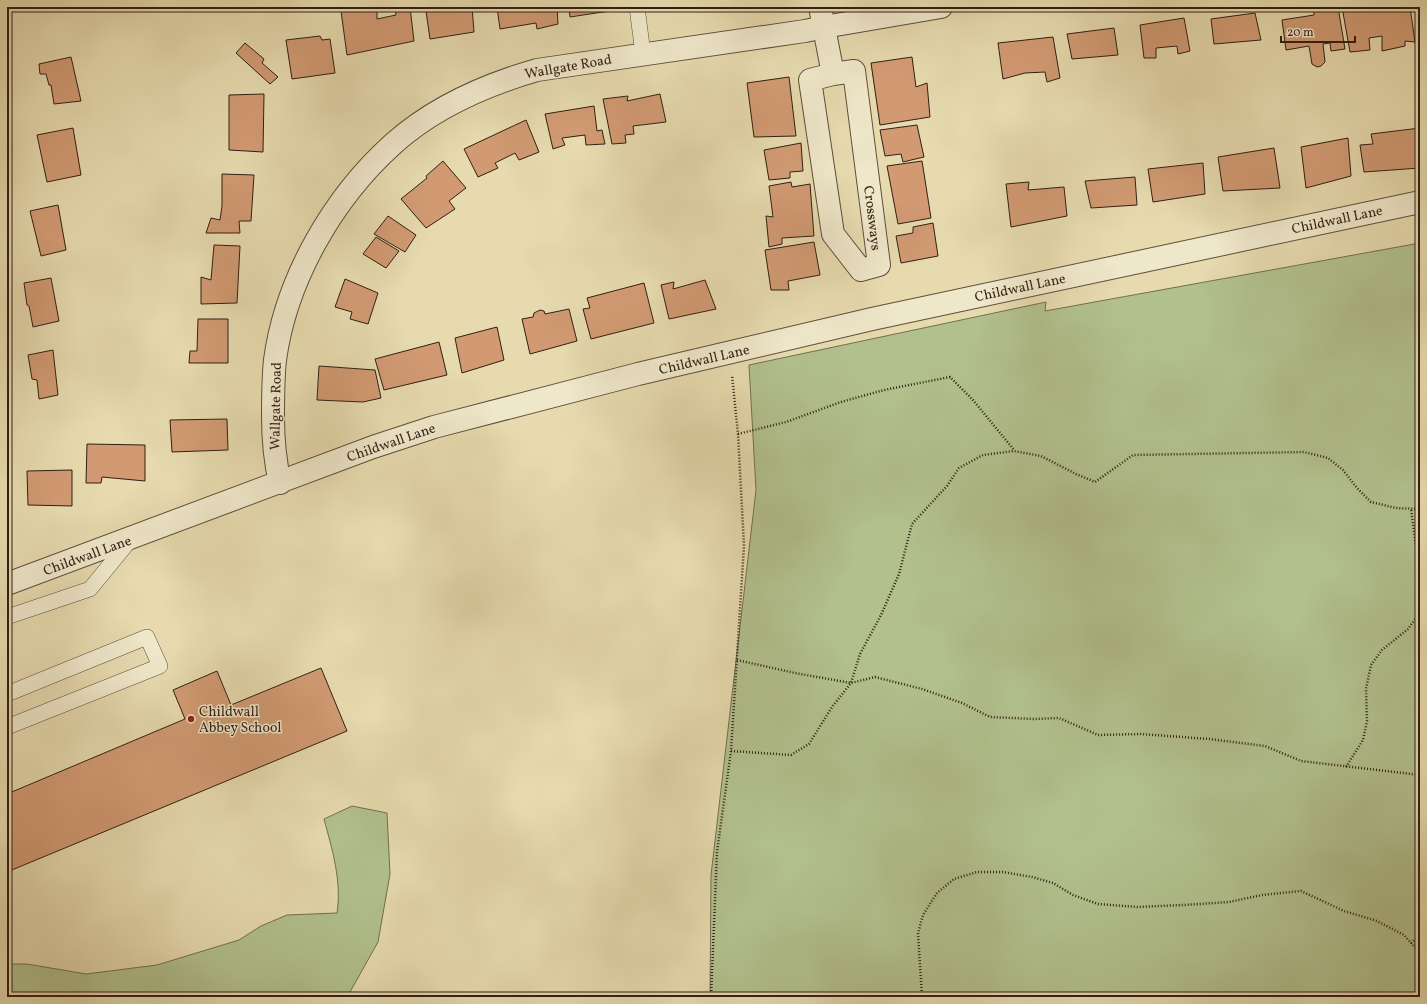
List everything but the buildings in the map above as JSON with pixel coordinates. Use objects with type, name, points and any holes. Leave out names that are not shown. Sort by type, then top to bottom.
[{"type":"street","name":"Wallgate Road","points":[[280,483],[274,454],[273,379],[275,358],[281,330],[296,282],[314,244],[355,184],[394,143],[416,126],[441,109],[473,92],[506,79],[537,70],[805,31],[822,17],[941,7]]},
{"type":"street","points":[[822,17],[833,74]]},
{"type":"street","name":"Crossways","points":[[854,71],[879,265],[861,270],[833,234],[810,80],[833,74],[854,71]]},
{"type":"street","name":"Childwall Lane","points":[[7,584],[373,448],[434,427],[638,374],[872,318],[1420,202]]},
{"type":"lane","points":[[636,7],[643,54]]},
{"type":"lane","points":[[7,617],[90,589],[131,539]]},
{"type":"lane","points":[[7,694],[147,637],[160,666],[7,727]]},
{"type":"path","points":[[711,997],[717,852],[731,751],[744,546],[738,434],[730,353]]},
{"type":"path","points":[[738,434],[786,422],[841,402],[877,392],[950,377],[974,400],[1014,451]]},
{"type":"path","points":[[731,751],[792,755],[809,744],[832,707],[851,683],[860,654],[881,615],[899,574],[912,524],[947,486],[959,468],[983,455],[1014,451],[1041,456],[1095,482],[1133,455],[1304,452],[1328,458],[1343,470],[1357,488],[1371,502],[1396,508],[1420,509]]},
{"type":"path","points":[[1346,766],[1363,740],[1367,721],[1366,689],[1371,665],[1382,650],[1408,629],[1419,614],[1420,577],[1411,509]]},
{"type":"path","points":[[737,660],[851,683],[875,677],[922,689],[962,703],[990,717],[1034,719],[1059,718],[1098,735],[1141,734],[1209,739],[1266,746],[1301,761],[1420,775]]},
{"type":"path","points":[[922,997],[918,933],[923,915],[937,893],[954,879],[977,872],[1004,872],[1032,877],[1053,883],[1073,895],[1098,904],[1137,907],[1229,902],[1262,895],[1301,891],[1344,911],[1377,921],[1404,935],[1420,953]]},
{"type":"path","points":[[1411,943],[1420,935]]},
{"type":"green space","points":[[1420,243],[1420,997],[710,997],[711,875],[756,490],[749,365],[1046,302],[1045,311]]},
{"type":"green space","points":[[352,806],[387,813],[390,874],[378,942],[350,992],[341,997],[7,997],[7,964],[27,964],[86,974],[157,965],[239,940],[261,926],[287,915],[337,913],[337,877],[333,853],[324,819]]},
{"type":"place","name":"Childwall Abbey School","points":[[191,719]]}]
